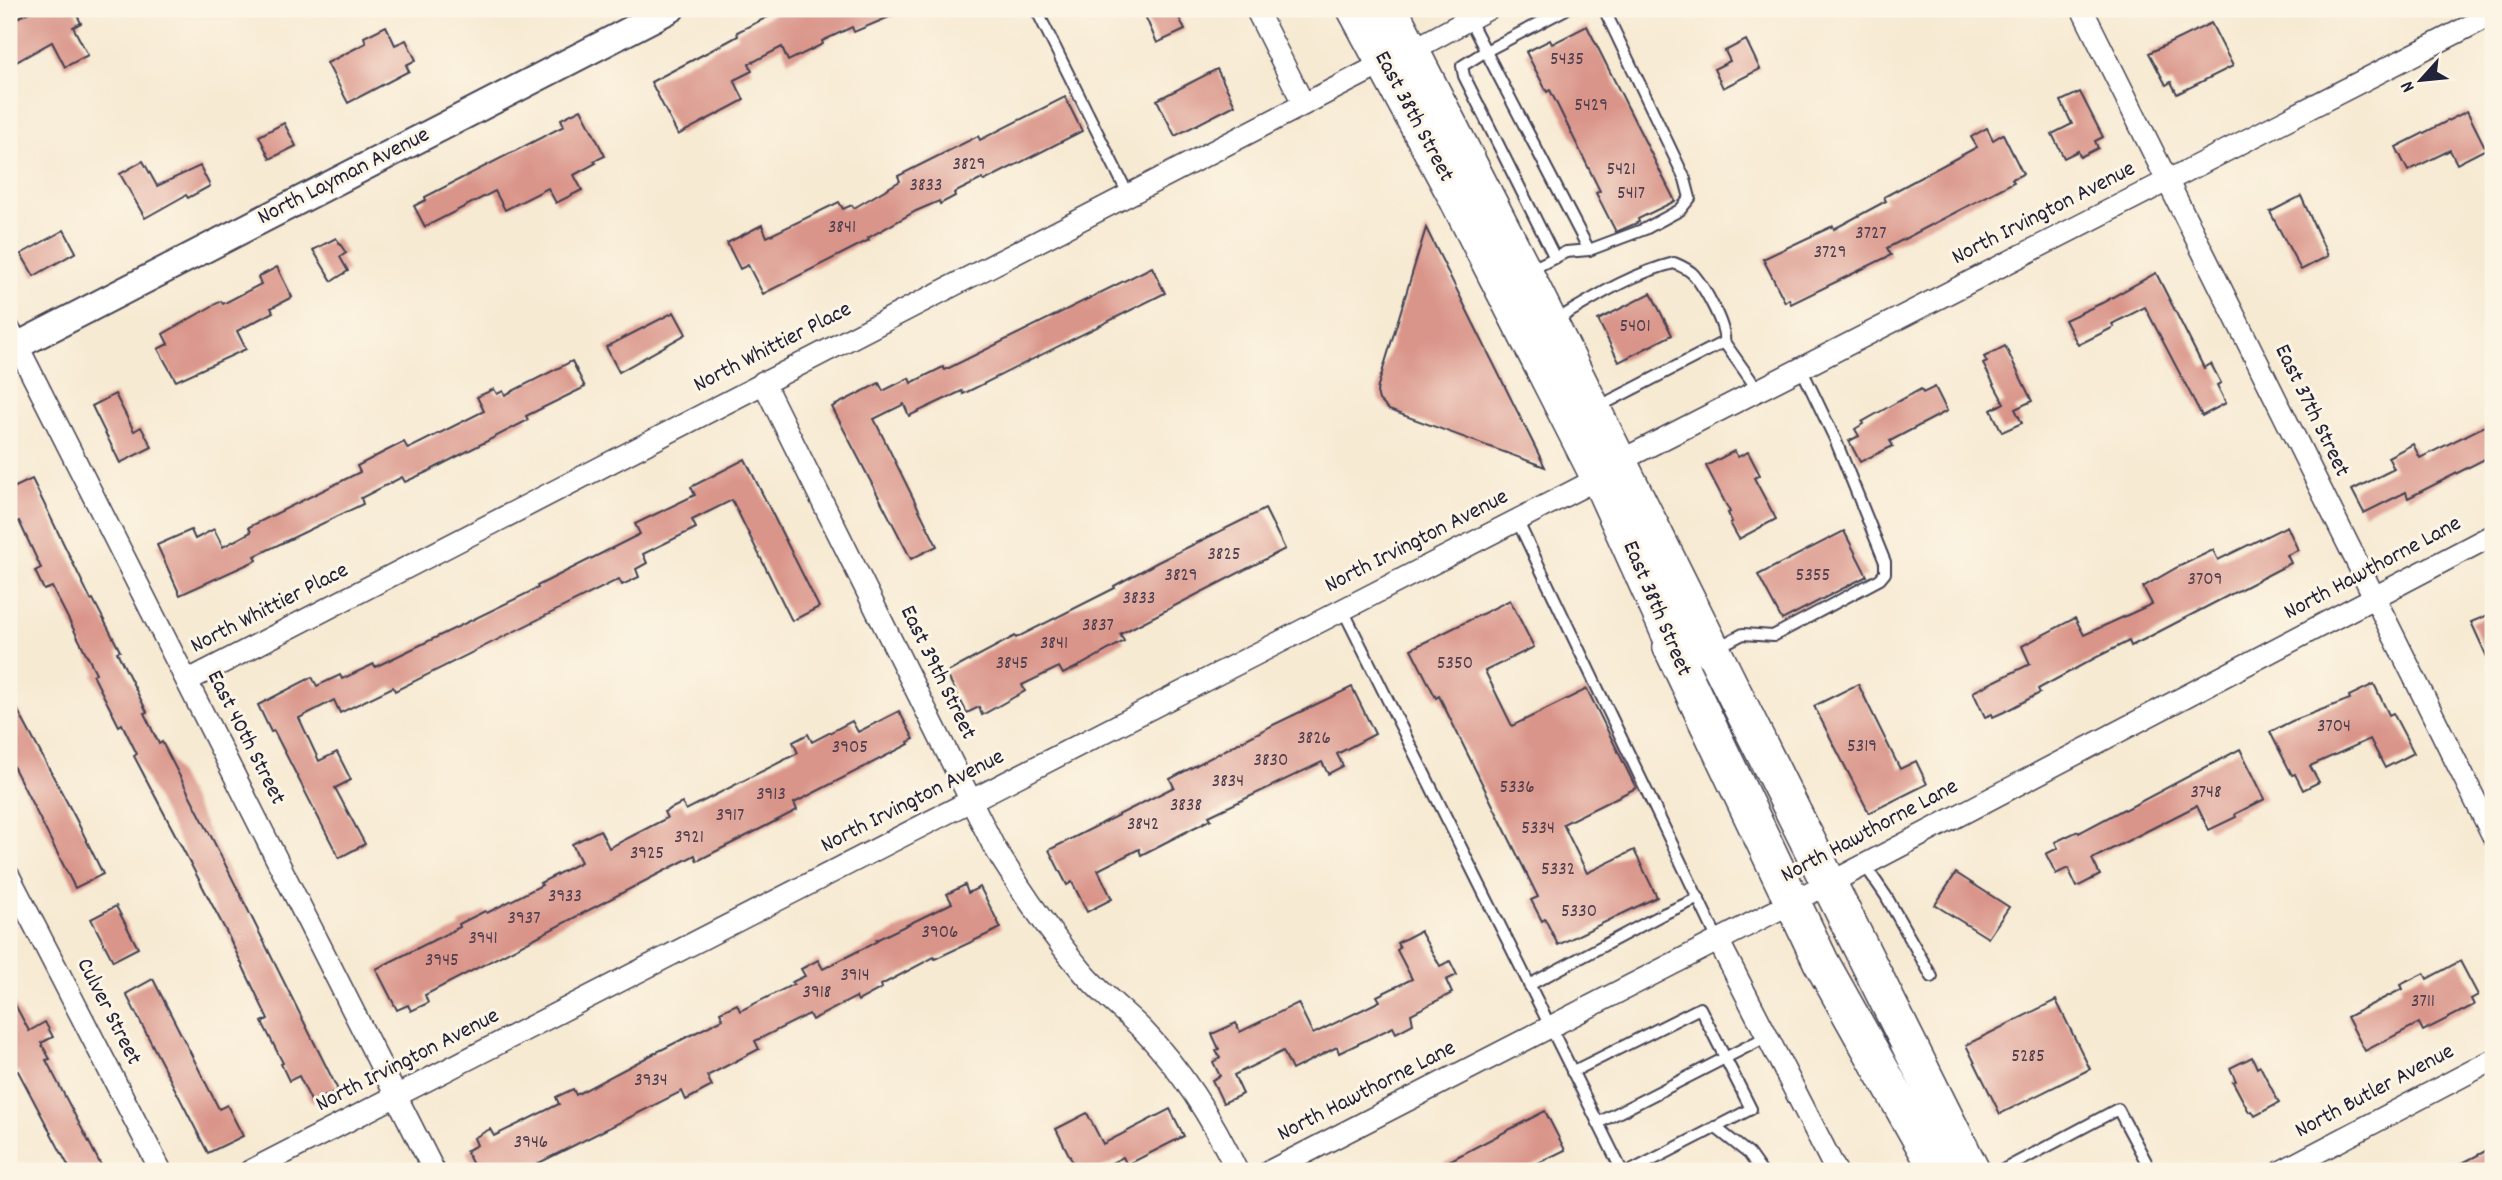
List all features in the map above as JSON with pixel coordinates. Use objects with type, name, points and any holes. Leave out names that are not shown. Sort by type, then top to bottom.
[{"type":"main road","name":"East 38th Street","points":[[1355,9],[1398,57],[1540,265],[1549,324],[1593,410],[1608,470],[1682,662],[1671,647],[1821,962],[1938,1171]]},
{"type":"main road","name":"East 38th Street","points":[[1390,9],[1398,57],[1455,195],[1608,470],[1713,650],[1972,1171]]},
{"type":"street","name":"North Layman Avenue","points":[[12,342],[671,9]]},
{"type":"street","points":[[1256,9],[1303,103]]},
{"type":"street","name":"East 37th Street","points":[[2082,9],[2493,836]]},
{"type":"street","name":"North Whittier Place","points":[[187,681],[1479,14]]},
{"type":"street","name":"North Irvington Avenue","points":[[250,1171],[1517,520],[1758,390],[2493,14]]},
{"type":"street","name":"East 40th Street","points":[[12,342],[187,681],[434,1171]]},
{"type":"street","name":"East 39th Street","points":[[763,382],[971,802],[1017,886],[1051,934],[1104,995],[1143,1030],[1182,1076],[1206,1112],[1237,1171]]},
{"type":"street","name":"North Hawthorne Lane","points":[[1270,1171],[1830,883],[2493,535]]},
{"type":"street","name":"Culver Street","points":[[9,876],[161,1171]]},
{"type":"street","points":[[1718,940],[1836,1171]]},
{"type":"street","name":"North Butler Avenue","points":[[2282,1171],[2493,1060]]},
{"type":"lane","points":[[1036,9],[1128,194]]},
{"type":"lane","points":[[1566,9],[1462,66],[1540,265],[1566,252],[1589,250],[1645,229],[1680,210],[1690,198],[1685,179],[1604,9]]},
{"type":"lane","points":[[1479,14],[1486,51],[1589,250]]},
{"type":"lane","points":[[1549,324],[1648,270],[1674,263],[1694,276],[1722,324],[1726,334],[1724,342],[1593,410]]},
{"type":"lane","points":[[1724,342],[1758,390]]},
{"type":"lane","points":[[1713,650],[1743,634],[1773,636],[1880,579],[1885,573],[1885,562],[1835,439],[1801,368]]},
{"type":"lane","points":[[1517,520],[1718,940]]},
{"type":"lane","points":[[1343,610],[1622,1171]]},
{"type":"lane","points":[[1864,864],[1932,977]]},
{"type":"lane","points":[[1529,985],[1661,915],[1699,898]]},
{"type":"lane","points":[[1572,1072],[1700,1008],[1751,1109],[1631,1171]]},
{"type":"lane","points":[[1598,1123],[1768,1036]]},
{"type":"lane","points":[[2001,1171],[2118,1110],[2151,1171]]},
{"type":"lane","points":[[1715,1127],[1749,1154],[1761,1171]]},
{"type":"building","points":[[35,9],[74,9],[81,23],[73,27],[88,55],[65,67],[52,42],[9,66],[9,22]]},
{"type":"building","points":[[784,9],[908,9],[854,32],[852,27],[788,61],[782,47],[749,64],[752,71],[734,80],[744,100],[678,135],[651,82],[738,36],[737,32]]},
{"type":"building","points":[[1142,9],[1175,9],[1185,30],[1157,43]]},
{"type":"building","points":[[2211,23],[2233,66],[2177,94],[2171,82],[2166,85],[2149,53]]},
{"type":"building","points":[[386,26],[395,45],[406,40],[416,60],[406,65],[409,71],[348,103],[327,63],[366,43],[364,37]]},
{"type":"building","points":[[1587,26],[1675,201],[1616,232],[1596,193],[1600,191],[1550,90],[1547,92],[1526,52],[1550,40],[1552,44]]},
{"type":"building","points":[[1746,40],[1760,69],[1723,88],[1714,69],[1730,61],[1725,51]]},
{"type":"building","points":[[1217,69],[1235,105],[1175,136],[1157,100]]},
{"type":"building","points":[[2080,92],[2103,137],[2095,141],[2098,148],[2080,157],[2078,151],[2064,158],[2052,134],[2072,124],[2061,101]]},
{"type":"building","points":[[1065,97],[1082,131],[984,181],[982,179],[954,193],[955,196],[940,204],[939,201],[916,211],[868,238],[869,240],[763,294],[748,265],[740,269],[727,243],[762,225],[767,237],[839,202],[843,209],[852,205],[854,208],[900,181],[898,176],[978,136],[980,140]]},
{"type":"building","points":[[581,109],[605,156],[574,175],[582,190],[556,203],[548,188],[505,210],[495,191],[425,227],[414,206],[426,200],[425,197],[564,126],[561,119]]},
{"type":"building","points":[[2467,111],[2486,149],[2457,164],[2450,150],[2408,171],[2396,147]]},
{"type":"building","points":[[284,123],[296,146],[270,159],[259,136]]},
{"type":"building","points":[[1987,128],[1993,140],[2003,134],[2023,174],[2012,179],[2014,182],[1887,248],[1891,255],[1791,304],[1789,299],[1785,302],[1763,259],[1833,226],[1834,229],[1886,201],[1884,197],[1977,147],[1971,137]]},
{"type":"building","points":[[143,161],[157,186],[200,166],[210,186],[188,198],[186,195],[145,218],[120,174]]},
{"type":"building","points":[[2301,196],[2328,256],[2301,270],[2270,212]]},
{"type":"building","points":[[1426,228],[1545,467],[1389,410],[1379,400],[1378,386]]},
{"type":"building","points":[[64,230],[76,252],[34,276],[21,254]]},
{"type":"building","points":[[336,238],[346,253],[340,257],[348,271],[332,281],[313,250]]},
{"type":"building","points":[[277,267],[292,297],[271,308],[273,312],[237,331],[246,349],[176,381],[158,349],[168,344],[163,334],[221,301],[223,304],[261,284],[258,277]]},
{"type":"building","points":[[1152,267],[1165,293],[963,394],[962,391],[909,416],[904,404],[874,419],[937,546],[911,559],[832,407],[879,383],[883,391],[909,378],[911,383],[943,367],[945,370]]},
{"type":"building","points":[[2156,273],[2204,368],[2211,364],[2221,383],[2217,385],[2226,403],[2202,416],[2145,307],[2112,324],[2114,327],[2078,345],[2065,320]]},
{"type":"building","points":[[1651,293],[1672,335],[1619,362],[1598,320]]},
{"type":"building","points":[[674,312],[686,334],[619,372],[606,347]]},
{"type":"building","points":[[2005,346],[2032,401],[2015,409],[2022,423],[2002,432],[1991,410],[2004,403],[1983,364],[1987,362],[1984,357]]},
{"type":"building","points":[[572,361],[585,387],[526,416],[528,420],[429,471],[405,482],[402,477],[361,498],[363,504],[255,556],[257,560],[180,595],[157,545],[191,530],[195,539],[214,529],[223,547],[251,532],[249,527],[360,472],[357,466],[404,442],[408,449],[484,411],[477,397],[494,389],[497,394],[503,391],[505,395]]},
{"type":"building","points":[[1935,387],[1947,411],[1890,441],[1893,446],[1860,462],[1849,441],[1859,436],[1855,429],[1863,424],[1862,422],[1921,389],[1923,393]]},
{"type":"building","points":[[115,394],[134,431],[141,427],[152,447],[120,463],[92,406]]},
{"type":"building","points":[[2493,422],[2493,455],[2408,498],[2406,492],[2364,513],[2352,490],[2394,469],[2388,457],[2413,444],[2420,458]]},
{"type":"building","points":[[1734,451],[1738,457],[1748,452],[1760,475],[1754,478],[1776,519],[1739,539],[1730,523],[1730,512],[1706,466]]},
{"type":"building","points":[[745,459],[819,607],[792,621],[732,500],[692,520],[696,528],[643,554],[647,563],[636,569],[639,577],[622,585],[619,579],[395,691],[393,687],[340,713],[334,700],[299,718],[319,761],[337,752],[351,780],[335,788],[365,844],[339,858],[258,705],[312,677],[317,686],[340,675],[342,679],[374,664],[375,667],[538,588],[537,586],[640,534],[635,524],[695,495],[691,487]]},
{"type":"building","points":[[32,479],[91,600],[93,599],[120,651],[117,652],[147,712],[144,713],[159,744],[162,742],[214,842],[338,1090],[312,1103],[299,1076],[289,1081],[262,1022],[268,1019],[227,933],[134,756],[137,754],[122,724],[119,726],[93,675],[96,673],[52,587],[44,590],[35,571],[41,568],[19,521],[9,527],[9,490]]},
{"type":"building","points":[[1265,509],[1285,549],[1120,634],[1124,641],[1081,665],[1063,674],[1059,667],[1022,685],[1025,691],[982,715],[979,707],[967,713],[946,673]]},
{"type":"building","points":[[2287,526],[2298,550],[2287,555],[2291,563],[2131,646],[2129,641],[2095,658],[2038,689],[2040,693],[2004,712],[1985,717],[1973,692],[2030,664],[2022,646],[2075,618],[2084,635],[2152,604],[2143,587],[2176,568],[2213,550],[2218,560]]},
{"type":"building","points":[[1844,531],[1867,576],[1782,620],[1758,575]]},
{"type":"building","points":[[1510,600],[1534,647],[1485,671],[1512,726],[1587,689],[1636,788],[1563,824],[1587,873],[1634,850],[1657,897],[1558,945],[1545,919],[1542,921],[1531,900],[1538,897],[1439,696],[1436,698],[1411,649]]},
{"type":"building","points":[[2493,613],[2493,670],[2471,622]]},
{"type":"building","points":[[1858,684],[1900,769],[1916,761],[1927,784],[1869,813],[1814,706]]},
{"type":"building","points":[[2374,684],[2389,715],[2393,713],[2414,753],[2385,768],[2370,739],[2310,766],[2319,782],[2303,790],[2295,774],[2292,775],[2270,732],[2350,699],[2349,696]]},
{"type":"building","points":[[1352,687],[1375,734],[1337,754],[1343,766],[1328,774],[1322,762],[1209,816],[1211,819],[1141,855],[1139,849],[1098,870],[1112,899],[1087,912],[1072,882],[1067,885],[1049,850],[1174,787],[1170,779]]},
{"type":"building","points":[[9,694],[103,874],[75,888],[9,758]]},
{"type":"building","points":[[899,711],[914,739],[908,742],[909,744],[794,803],[797,810],[697,861],[695,855],[425,995],[428,1003],[411,1011],[408,1005],[397,1010],[376,969],[460,927],[459,924],[542,885],[540,883],[581,862],[572,844],[600,830],[609,848],[667,818],[664,812],[682,803],[686,810],[798,753],[793,742],[808,734],[812,742],[852,721],[858,732]]},
{"type":"building","points":[[2240,749],[2265,799],[2209,830],[2197,806],[2194,807],[2092,859],[2100,875],[2077,887],[2068,868],[2056,874],[2046,854],[2058,848],[2055,842],[2125,810]]},
{"type":"building","points":[[1956,873],[2009,907],[1988,938],[1935,905]]},
{"type":"building","points":[[965,885],[968,893],[980,887],[1001,928],[935,959],[934,957],[881,985],[882,988],[858,1001],[856,997],[812,1020],[809,1014],[755,1041],[759,1049],[707,1076],[712,1086],[686,1100],[682,1091],[523,1171],[476,1171],[466,1151],[477,1145],[474,1138],[490,1129],[494,1136],[559,1104],[556,1097],[573,1089],[576,1095],[723,1019],[720,1012],[737,1004],[740,1011],[794,984],[792,982],[805,976],[801,969],[818,960],[823,969],[952,903],[947,894]]},
{"type":"building","points":[[116,906],[138,948],[113,961],[91,919]]},
{"type":"building","points":[[1420,931],[1440,966],[1450,961],[1457,975],[1446,980],[1452,993],[1411,1014],[1413,1024],[1396,1033],[1393,1027],[1339,1053],[1337,1047],[1292,1070],[1283,1051],[1234,1075],[1243,1094],[1223,1103],[1212,1080],[1220,1076],[1213,1062],[1220,1058],[1212,1034],[1236,1023],[1240,1032],[1298,1003],[1313,1034],[1380,1001],[1377,996],[1412,979],[1397,950],[1400,948],[1397,943]]},
{"type":"building","points":[[2460,961],[2478,995],[2471,999],[2474,1005],[2423,1031],[2419,1023],[2365,1051],[2347,1017],[2402,989],[2400,985],[2424,973],[2427,979]]},
{"type":"building","points":[[153,979],[219,1109],[227,1105],[243,1136],[208,1153],[126,994]]},
{"type":"building","points":[[9,993],[29,1031],[45,1022],[53,1037],[41,1043],[50,1059],[46,1060],[104,1171],[71,1171],[18,1071],[9,1076]]},
{"type":"building","points":[[2056,1000],[2090,1069],[2000,1114],[1966,1045]]},
{"type":"building","points":[[2252,1057],[2257,1068],[2260,1066],[2279,1103],[2255,1116],[2252,1111],[2249,1112],[2233,1082],[2236,1081],[2230,1068]]},
{"type":"building","points":[[1170,1109],[1184,1136],[1127,1165],[1123,1157],[1096,1171],[1077,1171],[1056,1129],[1087,1113],[1103,1144]]},
{"type":"building","points":[[1545,1111],[1565,1150],[1522,1171],[1430,1171]]},
{"type":"building","points":[[2493,1147],[2493,1171],[2447,1171],[2478,1155]]}]
